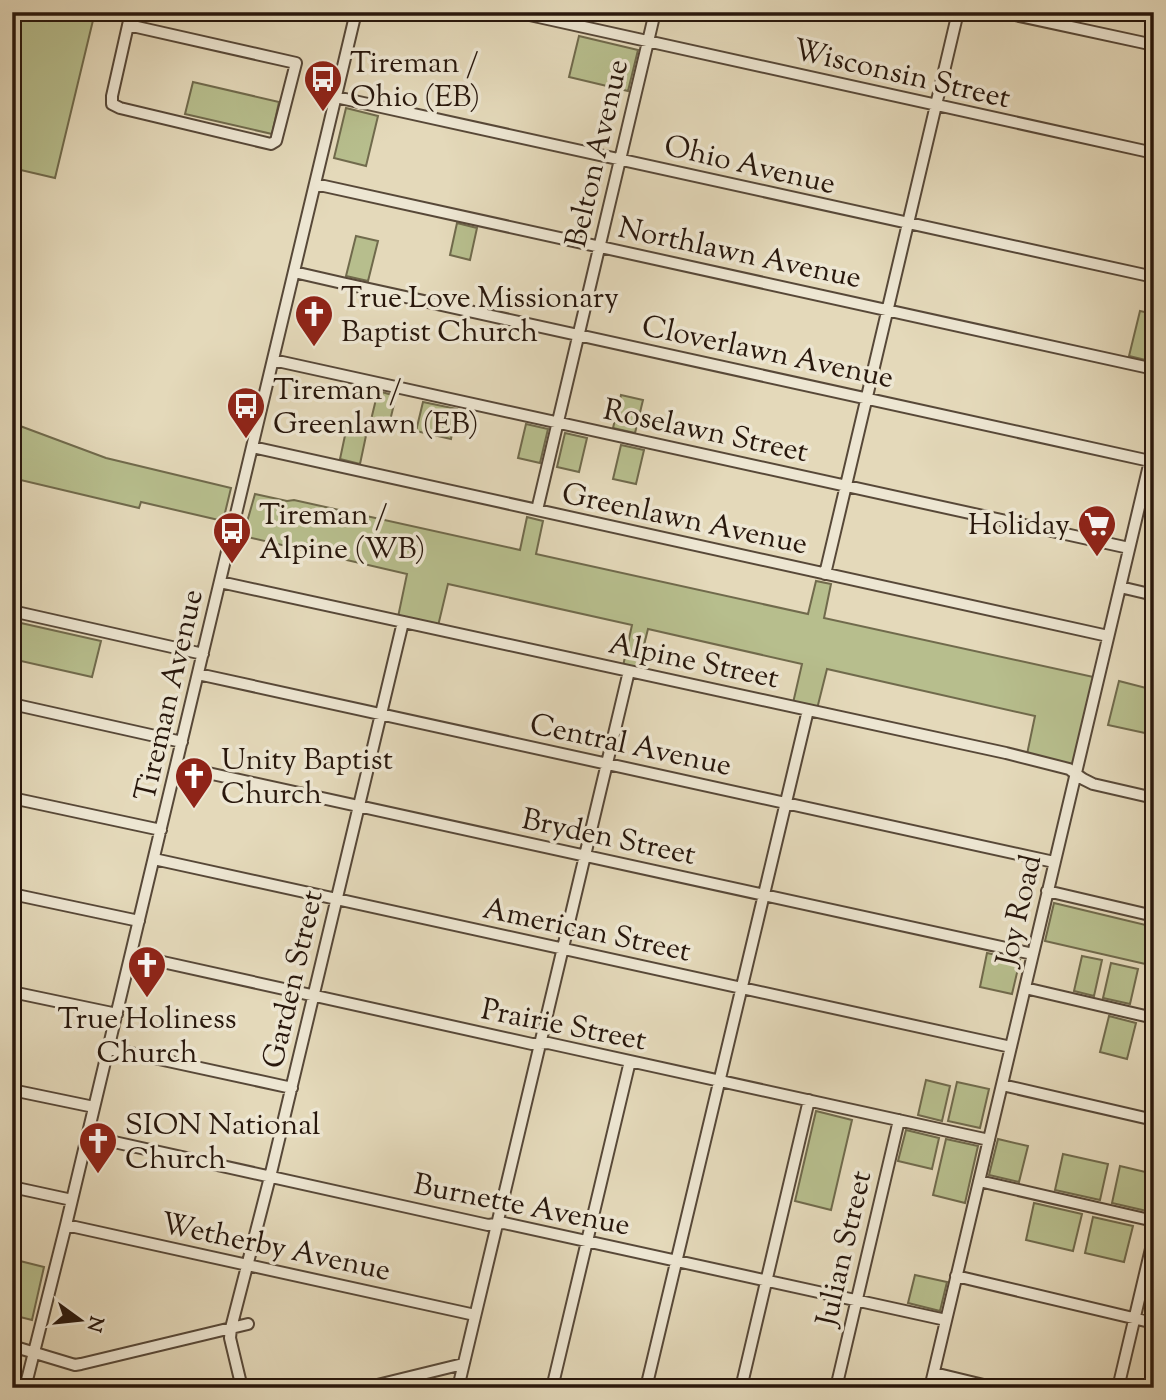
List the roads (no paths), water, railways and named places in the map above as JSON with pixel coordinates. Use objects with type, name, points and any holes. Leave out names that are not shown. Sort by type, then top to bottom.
[{"type":"street","points":[[128,25],[296,63],[274,144],[112,104],[112,96],[128,25],[131,12]]},
{"type":"street","name":"Tireman Avenue","points":[[25,1388],[356,12]]},
{"type":"street","name":"Wisconsin Street","points":[[516,12],[1154,153]]},
{"type":"street","name":"Belton Avenue","points":[[537,510],[655,12]]},
{"type":"street","points":[[825,574],[958,12]]},
{"type":"street","points":[[1001,12],[1154,45]]},
{"type":"street","name":"Ohio Avenue","points":[[336,97],[1154,278]]},
{"type":"street","name":"Northlawn Avenue","points":[[315,184],[1154,369]]},
{"type":"street","name":"Cloverlawn Avenue","points":[[294,272],[1150,460]]},
{"type":"street","name":"Roselawn Street","points":[[273,360],[1129,548]]},
{"type":"street","name":"Joy Road","points":[[930,1388],[1129,548],[1149,486],[1154,444]]},
{"type":"street","name":"Greenlawn Avenue","points":[[252,447],[1108,636]]},
{"type":"street","name":"Alpine Street","points":[[220,582],[1006,753],[1069,769],[1093,784],[1154,798]]},
{"type":"street","points":[[1120,587],[1154,595]]},
{"type":"street","points":[[12,611],[203,654]]},
{"type":"street","name":"Garden Street","points":[[242,1388],[230,1338],[231,1328],[292,1088],[403,622]]},
{"type":"street","points":[[458,1388],[629,671]]},
{"type":"street","name":"Central Avenue","points":[[198,674],[1054,862]]},
{"type":"street","points":[[12,704],[182,742]]},
{"type":"street","points":[[646,1388],[808,710]]},
{"type":"street","name":"Bryden Street","points":[[176,766],[1033,954]]},
{"type":"street","points":[[12,798],[161,830]]},
{"type":"street","name":"American Street","points":[[154,859],[1011,1047]]},
{"type":"street","points":[[1048,891],[1154,916]]},
{"type":"street","points":[[12,894],[139,922]]},
{"type":"street","name":"Prairie Street","points":[[131,955],[532,1044],[548,1043],[989,1140]]},
{"type":"street","points":[[1024,988],[1154,1018]]},
{"type":"street","points":[[12,992],[117,1014]]},
{"type":"street","points":[[108,1048],[292,1088]]},
{"type":"street","points":[[552,1388],[630,1061]]},
{"type":"street","points":[[1002,1085],[1154,1120]]},
{"type":"street","points":[[12,1090],[94,1107]]},
{"type":"street","points":[[741,1388],[809,1100]]},
{"type":"street","name":"Julian Street","points":[[836,1388],[899,1120]]},
{"type":"street","name":"Burnette Avenue","points":[[87,1136],[488,1224],[504,1223],[946,1320]]},
{"type":"street","points":[[979,1181],[1154,1222]]},
{"type":"street","points":[[12,1187],[72,1200]]},
{"type":"street","name":"Wetherby Avenue","points":[[66,1225],[475,1314]]},
{"type":"street","points":[[1118,1388],[1154,1236]]},
{"type":"street","points":[[957,1276],[1154,1323]]},
{"type":"street","points":[[12,1346],[75,1365],[248,1324]]},
{"type":"street","points":[[365,1388],[463,1364]]},
{"type":"street","points":[[934,1373],[996,1388]]},
{"type":"place","name":"Tireman / Ohio (EB)","points":[[323,113]]},
{"type":"place","name":"True Love Missionary Baptist Church","points":[[314,348]]},
{"type":"place","name":"Tireman / Greenlawn (EB)","points":[[246,440]]},
{"type":"place","name":"Holiday","points":[[1097,558]]},
{"type":"place","name":"Tireman / Alpine (WB)","points":[[232,565]]},
{"type":"place","name":"Unity Baptist Church","points":[[194,810]]},
{"type":"place","name":"True Holiness Church","points":[[147,999]]},
{"type":"place","name":"SION National Church","points":[[98,1175]]}]
